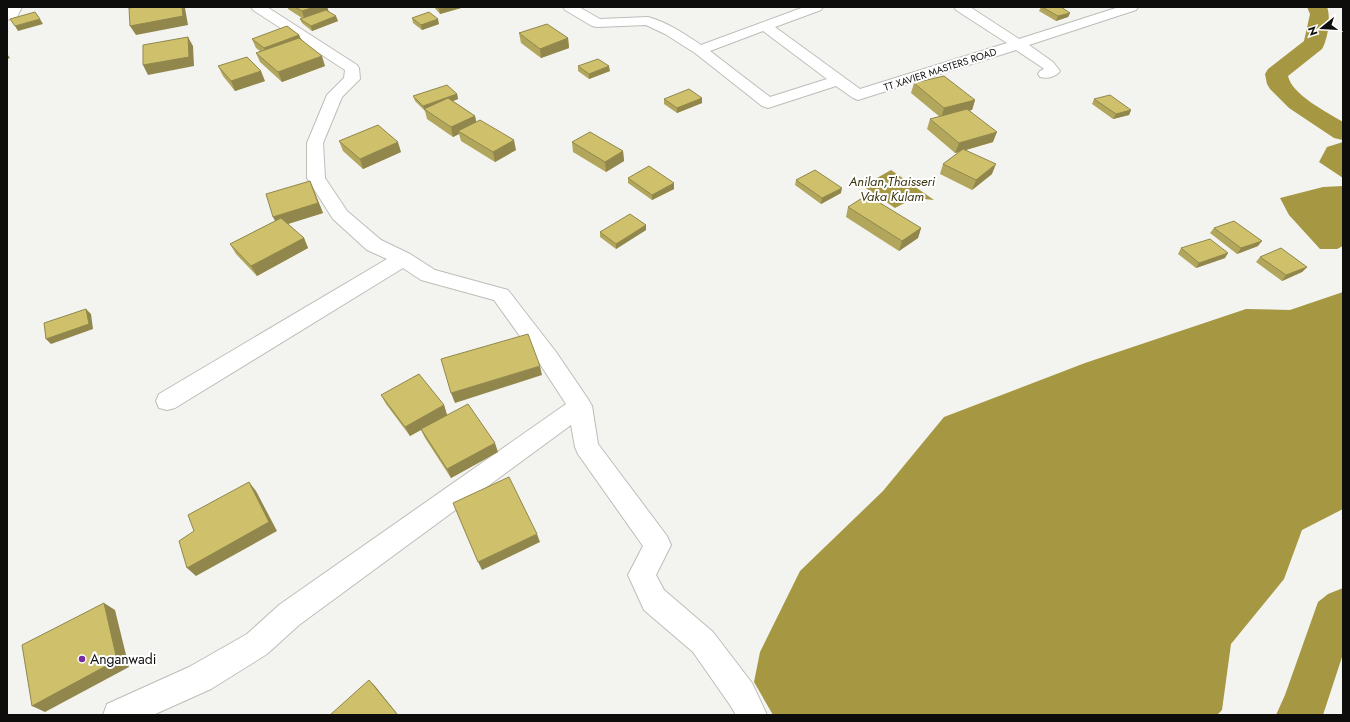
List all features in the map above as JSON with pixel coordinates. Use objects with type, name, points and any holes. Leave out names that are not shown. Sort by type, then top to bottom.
[{"type":"street","points":[[7,16],[12,14],[15,7]]},
{"type":"street","points":[[258,7],[352,68],[352,80],[335,95],[316,142],[316,178],[340,215],[374,245],[403,259],[428,275],[501,294],[548,358],[580,406],[587,447],[658,545],[642,575],[654,600],[703,642],[741,694],[752,715]]},
{"type":"street","points":[[570,7],[597,23],[648,21],[700,50],[768,103],[839,80]]},
{"type":"street","points":[[700,50],[816,7]]},
{"type":"street","points":[[961,7],[1048,65],[1053,71],[1045,74]]},
{"type":"street","name":"TT XAVIER MASTERS ROAD","points":[[765,26],[858,95],[1127,8]]},
{"type":"street","points":[[167,401],[403,259]]},
{"type":"street","points":[[118,715],[200,678],[257,644],[290,615],[580,406]]},
{"type":"water","points":[[1343,142],[1343,178],[1319,162],[1327,147]]},
{"type":"water","name":"Anilan,Thaisseri Vaka Kulam","points":[[891,170],[934,200],[914,198],[895,208],[863,186]]},
{"type":"water","points":[[1343,186],[1343,246],[1337,249],[1320,249],[1289,215],[1280,198],[1323,187]]},
{"type":"water","points":[[1343,292],[1343,509],[1302,530],[1284,579],[1231,644],[1222,710],[1217,715],[773,715],[754,682],[760,652],[800,571],[883,491],[944,417],[1085,363],[1246,309],[1290,310]]},
{"type":"building","points":[[182,7],[183,16],[130,26],[129,8]]},
{"type":"building","points":[[295,7],[314,7],[302,11]]},
{"type":"building","points":[[1042,7],[1061,7],[1070,13],[1058,16]]},
{"type":"building","points":[[326,10],[336,16],[311,26],[300,19]]},
{"type":"building","points":[[35,12],[40,19],[15,26],[10,19]]},
{"type":"building","points":[[429,12],[438,19],[421,25],[412,18]]},
{"type":"building","points":[[547,24],[568,38],[540,49],[519,33]]},
{"type":"building","points":[[287,26],[299,35],[264,48],[252,39]]},
{"type":"building","points":[[188,37],[189,57],[143,65],[143,45]]},
{"type":"building","points":[[299,38],[322,56],[278,72],[256,53]]},
{"type":"building","points":[[247,57],[261,71],[231,81],[218,66]]},
{"type":"building","points":[[598,59],[609,66],[589,74],[578,66]]},
{"type":"building","points":[[944,76],[975,100],[944,108],[914,83]]},
{"type":"building","points":[[447,85],[457,94],[423,106],[413,96]]},
{"type":"building","points":[[689,89],[702,98],[677,108],[664,99]]},
{"type":"building","points":[[1110,95],[1131,110],[1116,114],[1094,99]]},
{"type":"building","points":[[448,98],[475,116],[451,127],[424,109]]},
{"type":"building","points":[[967,109],[997,132],[959,143],[930,119]]},
{"type":"building","points":[[480,120],[514,140],[493,152],[458,131]]},
{"type":"building","points":[[378,125],[398,142],[360,159],[339,141]]},
{"type":"building","points":[[590,132],[623,151],[605,162],[572,142]]},
{"type":"building","points":[[963,149],[996,164],[976,180],[943,164]]},
{"type":"building","points":[[649,166],[674,183],[652,195],[628,178]]},
{"type":"building","points":[[815,170],[842,188],[822,198],[796,180]]},
{"type":"building","points":[[310,181],[318,203],[273,217],[266,194]]},
{"type":"building","points":[[867,195],[921,228],[902,241],[848,207]]},
{"type":"building","points":[[630,214],[646,225],[616,244],[600,232]]},
{"type":"building","points":[[281,218],[304,238],[251,266],[230,244]]},
{"type":"building","points":[[1234,221],[1262,241],[1241,248],[1214,228]]},
{"type":"building","points":[[1210,239],[1228,253],[1199,263],[1181,248]]},
{"type":"building","points":[[1281,248],[1307,267],[1286,275],[1260,257]]},
{"type":"building","points":[[86,309],[89,324],[46,339],[44,323]]},
{"type":"building","points":[[528,334],[540,366],[451,393],[441,359]]},
{"type":"building","points":[[419,374],[444,405],[405,427],[381,395]]},
{"type":"building","points":[[468,404],[495,443],[447,469],[421,429]]},
{"type":"building","points":[[509,477],[537,534],[478,562],[453,503]]},
{"type":"building","points":[[249,482],[269,522],[187,568],[179,541],[194,531],[188,515]]},
{"type":"building","name":"Anganwadi","points":[[104,603],[117,660],[32,706],[22,645]]},
{"type":"building","points":[[369,680],[397,714],[396,715],[330,715]]},
{"type":"waterway","points":[[1317,7],[1320,14],[1314,44],[1276,74],[1278,84],[1297,103],[1343,133]]},
{"type":"waterway","points":[[1299,715],[1304,706],[1333,617],[1343,609]]},
{"type":"place","name":"Anganwadi","points":[[82,659]]}]
